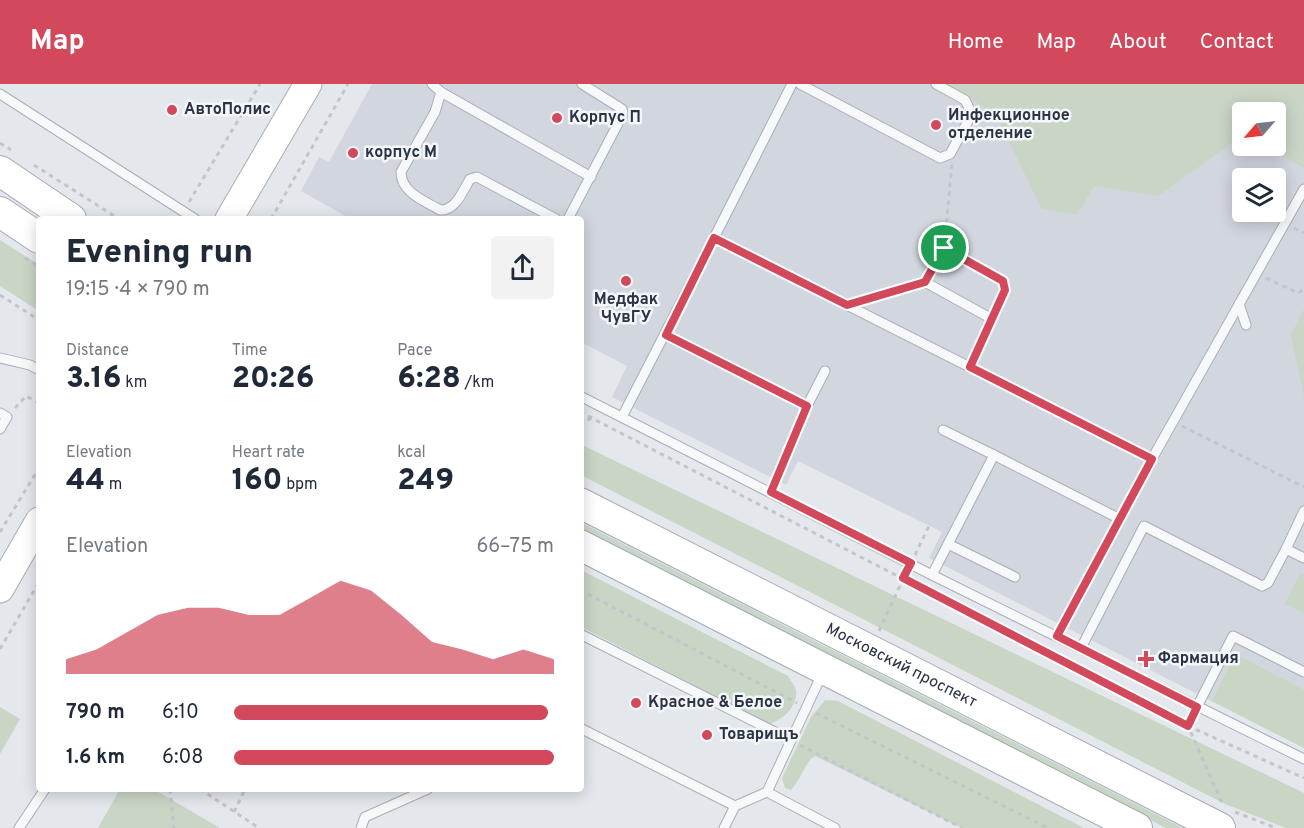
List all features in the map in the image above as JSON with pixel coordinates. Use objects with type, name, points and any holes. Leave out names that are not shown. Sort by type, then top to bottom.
[{"type":"main road","points":[[227,214],[290,84]]},
{"type":"main road","points":[[227,214],[308,84]]},
{"type":"main road","points":[[10,163],[68,216]]},
{"type":"main road","points":[[0,212],[36,236]]},
{"type":"main road","name":"Московский проспект","points":[[584,505],[1222,818]]},
{"type":"main road","points":[[0,589],[36,526]]},
{"type":"main road","points":[[584,547],[1137,828]]},
{"type":"lane","points":[[432,84],[441,92],[591,177]]},
{"type":"lane","points":[[570,216],[623,114],[622,109],[582,84]]},
{"type":"lane","points":[[622,417],[666,335],[792,84]]},
{"type":"lane","points":[[800,84],[940,158],[950,154],[972,114],[965,100],[936,84]]},
{"type":"lane","points":[[441,92],[435,112],[401,172],[401,181],[406,189],[440,210],[447,211],[453,206],[470,179],[477,177],[550,216]]},
{"type":"lane","points":[[0,94],[190,216]]},
{"type":"lane","points":[[1057,636],[1152,459],[1304,189]]},
{"type":"lane","points":[[714,238],[1152,459]]},
{"type":"lane","points":[[925,282],[992,319]]},
{"type":"lane","points":[[970,367],[1005,290]]},
{"type":"lane","points":[[1239,304],[1246,325]]},
{"type":"lane","points":[[666,335],[807,406],[825,371]]},
{"type":"lane","points":[[0,358],[36,368]]},
{"type":"lane","points":[[584,398],[1304,759]]},
{"type":"lane","points":[[0,429],[4,415]]},
{"type":"lane","points":[[943,430],[1120,519]]},
{"type":"lane","points":[[932,574],[994,455]]},
{"type":"lane","points":[[1081,648],[1144,526],[1262,586],[1268,583],[1304,511]]},
{"type":"lane","points":[[948,544],[1015,577]]},
{"type":"lane","points":[[1286,549],[1304,558]]},
{"type":"lane","points":[[584,635],[791,740]]},
{"type":"lane","points":[[1197,707],[1233,636],[1304,672]]},
{"type":"lane","points":[[724,828],[735,806],[767,792],[825,669]]},
{"type":"lane","points":[[584,730],[735,806]]},
{"type":"lane","points":[[20,828],[43,792]]},
{"type":"lane","points":[[361,828],[365,817],[421,792]]},
{"type":"lane","points":[[767,792],[822,825],[835,828]]},
{"type":"path","points":[[188,203],[261,84]]},
{"type":"path","points":[[273,216],[348,84]]},
{"type":"path","points":[[0,143],[10,163]]},
{"type":"path","points":[[847,305],[925,282],[944,248],[953,170],[950,154]]},
{"type":"path","points":[[30,162],[114,216]]},
{"type":"path","points":[[944,248],[1003,281],[1005,290]]},
{"type":"path","points":[[1257,273],[1298,293],[1304,289]]},
{"type":"path","points":[[0,295],[36,318]]},
{"type":"path","points":[[4,415],[26,396],[36,401]]},
{"type":"path","points":[[771,492],[807,406]]},
{"type":"path","points":[[584,414],[1188,726],[1304,778]]},
{"type":"path","points":[[1173,421],[1304,487]]},
{"type":"path","points":[[0,532],[36,473]]},
{"type":"path","points":[[879,633],[929,526]]},
{"type":"path","points":[[0,649],[36,587]]},
{"type":"path","points":[[584,592],[795,702]]},
{"type":"path","points":[[1197,707],[1188,726],[1222,818]]},
{"type":"path","points":[[813,711],[1048,828]]},
{"type":"path","points":[[791,740],[962,828]]},
{"type":"path","points":[[170,792],[174,828]]},
{"type":"path","points":[[204,792],[259,828]]},
{"type":"path","points":[[234,812],[244,792]]},
{"type":"shaded area","points":[[372,84],[1210,84],[1232,103],[1232,156],[1286,156],[1286,142],[1304,136],[1304,748],[929,558],[942,532],[798,461],[786,485],[612,397],[627,366],[584,344],[584,216],[346,216],[301,191],[319,157],[329,162]]},
{"type":"green space","points":[[945,84],[1304,84],[1304,168],[1283,156],[1286,156],[1286,102],[1232,102],[1232,143],[1158,196],[1094,186],[1077,215],[1041,208],[996,114]]},
{"type":"green space","points":[[0,240],[36,263],[36,309],[0,286]]},
{"type":"green space","points":[[1304,309],[1304,397],[1291,335]]},
{"type":"green space","points":[[584,446],[1304,793],[1304,828],[1286,828],[1225,804],[584,477]]},
{"type":"green space","points":[[584,524],[1183,828],[1166,828],[584,532]]},
{"type":"green space","points":[[584,572],[788,676],[796,690],[795,702],[784,716],[770,724],[584,629]]},
{"type":"green space","points":[[1300,573],[1304,574],[1304,613],[1285,604]]},
{"type":"green space","points":[[1235,654],[1304,690],[1304,748],[1212,701]]},
{"type":"green space","points":[[825,700],[838,701],[1084,828],[962,828],[815,756],[808,762],[791,790],[785,788],[782,778],[811,717]]},
{"type":"green space","points":[[0,707],[20,719],[0,754]]},
{"type":"green space","points":[[118,792],[158,792],[220,828],[98,828]]},
{"type":"place","name":"АвтоПолис","points":[[172,110]]},
{"type":"place","name":"Корпус П","points":[[557,118]]},
{"type":"place","name":"Инфекционное отделение","points":[[936,125]]},
{"type":"place","name":"корпус М","points":[[353,153]]},
{"type":"place","name":"Медфак ЧувГУ","points":[[626,281]]},
{"type":"place","name":"Фармация","points":[[1146,659]]},
{"type":"place","name":"Красное & Белое","points":[[636,703]]},
{"type":"place","name":"Товарищъ","points":[[707,735]]},
{"type":"route","points":[[714,238],[847,305],[925,282],[944,248],[1003,281],[1005,290],[970,367],[1152,459],[1057,636],[1197,707],[1188,726],[903,578],[911,563],[771,492],[807,406],[666,335],[714,238]]}]
